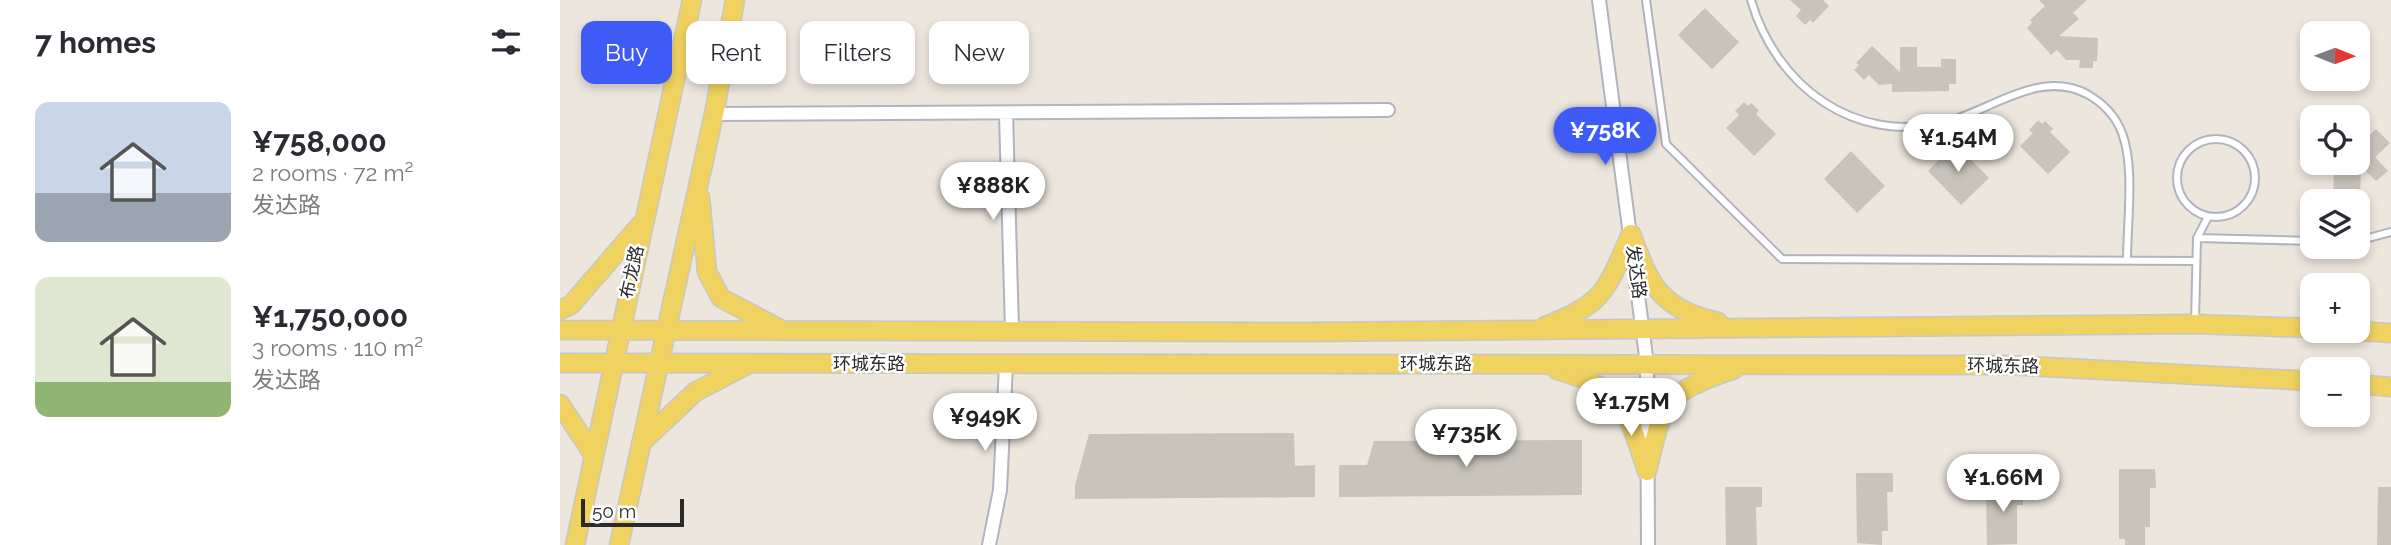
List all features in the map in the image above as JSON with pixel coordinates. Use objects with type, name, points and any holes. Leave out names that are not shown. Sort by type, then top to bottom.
[{"type":"main road","name":"布龙路","points":[[575,545],[619,330],[692,0]]},
{"type":"main road","points":[[620,545],[714,114],[735,0]]},
{"type":"main road","points":[[699,181],[707,272],[721,298],[783,331]]},
{"type":"main road","points":[[560,310],[571,305],[643,221]]},
{"type":"main road","points":[[1631,234],[1646,274],[1664,299],[1690,315],[1744,329]]},
{"type":"main road","points":[[1533,330],[1577,314],[1596,301],[1609,283],[1631,234]]},
{"type":"main road","name":"环城东路","points":[[560,330],[1644,330],[2195,324],[2300,328]]},
{"type":"main road","points":[[2370,332],[2391,333]]},
{"type":"main road","name":"环城东路","points":[[560,363],[2008,365],[2300,380]]},
{"type":"main road","points":[[642,442],[695,392],[750,364]]},
{"type":"main road","points":[[1538,364],[1589,379],[1615,396],[1626,412],[1647,471]]},
{"type":"main road","points":[[1647,471],[1659,422],[1674,396],[1690,384],[1747,364]]},
{"type":"main road","points":[[2370,385],[2391,387]]},
{"type":"main road","points":[[560,404],[593,454]]},
{"type":"street","name":"发达路","points":[[1599,0],[1644,330],[1647,364],[1648,545]]},
{"type":"street","points":[[714,114],[1388,110]]},
{"type":"street","points":[[1006,114],[1012,330]]},
{"type":"street","points":[[989,545],[1000,490],[1006,365]]},
{"type":"lane","points":[[1646,0],[1666,144],[1782,259],[2196,261]]},
{"type":"lane","points":[[1751,0],[1761,31],[1777,59],[1798,83],[1823,103],[1852,117],[1883,125],[1914,126],[1946,122],[2034,88],[2057,86],[2091,96],[2116,122],[2125,144],[2127,260]]},
{"type":"lane","points":[[2225,139],[2246,152],[2253,162],[2255,187],[2250,198],[2232,214],[2208,217],[2196,212],[2180,194],[2178,170],[2182,158],[2201,142],[2225,139]]},
{"type":"lane","points":[[2195,324],[2197,238],[2208,217]]},
{"type":"lane","points":[[2370,238],[2391,232]]},
{"type":"lane","points":[[2197,238],[2300,241]]},
{"type":"building","points":[[1790,0],[1823,0],[1829,6],[1813,23],[1810,20],[1805,25],[1796,16],[1801,10]]},
{"type":"building","points":[[2039,0],[2087,0],[2073,13],[2079,19],[2059,36],[2098,38],[2097,61],[2093,61],[2093,68],[2079,68],[2080,60],[2066,60],[2057,50],[2051,55],[2027,28],[2032,23],[2030,20],[2045,6]]},
{"type":"building","points":[[1705,8],[1739,42],[1712,69],[1678,35]]},
{"type":"building","points":[[1872,46],[1900,72],[1900,47],[1917,47],[1917,67],[1941,67],[1941,59],[1956,59],[1956,84],[1949,84],[1949,91],[1892,92],[1892,84],[1879,85],[1869,75],[1864,80],[1854,70],[1859,65],[1856,63]]},
{"type":"building","points":[[1744,102],[1748,106],[1751,103],[1759,110],[1756,114],[1776,134],[1754,156],[1726,128],[1739,115],[1735,111]]},
{"type":"building","points":[[2038,120],[2042,124],[2045,121],[2053,129],[2050,132],[2070,152],[2048,174],[2020,146],[2033,133],[2029,130]]},
{"type":"building","points":[[2376,129],[2390,143],[2375,157],[2388,171],[2376,181],[2370,175],[2370,135]]},
{"type":"building","points":[[1955,143],[1989,178],[1961,205],[1928,171]]},
{"type":"building","points":[[1851,151],[1885,186],[1857,213],[1824,179]]},
{"type":"building","points":[[2334,175],[2361,175],[2360,189],[2333,189]]},
{"type":"building","points":[[1294,433],[1295,466],[1315,465],[1315,497],[1075,499],[1075,485],[1089,434]]},
{"type":"building","points":[[1582,440],[1582,495],[1339,497],[1339,465],[1367,465],[1374,441]]},
{"type":"building","points":[[2119,469],[2155,469],[2156,488],[2150,488],[2150,527],[2145,527],[2145,545],[2125,545],[2125,539],[2119,539]]},
{"type":"building","points":[[1856,473],[1893,473],[1893,492],[1887,492],[1888,531],[1882,531],[1882,545],[1857,543]]},
{"type":"building","points":[[1986,486],[2023,486],[2023,505],[2017,505],[2017,544],[1987,545]]},
{"type":"building","points":[[1725,487],[1762,487],[1762,507],[1756,507],[1757,545],[1726,545]]},
{"type":"building","points":[[2378,487],[2391,487],[2391,545],[2377,545]]}]
